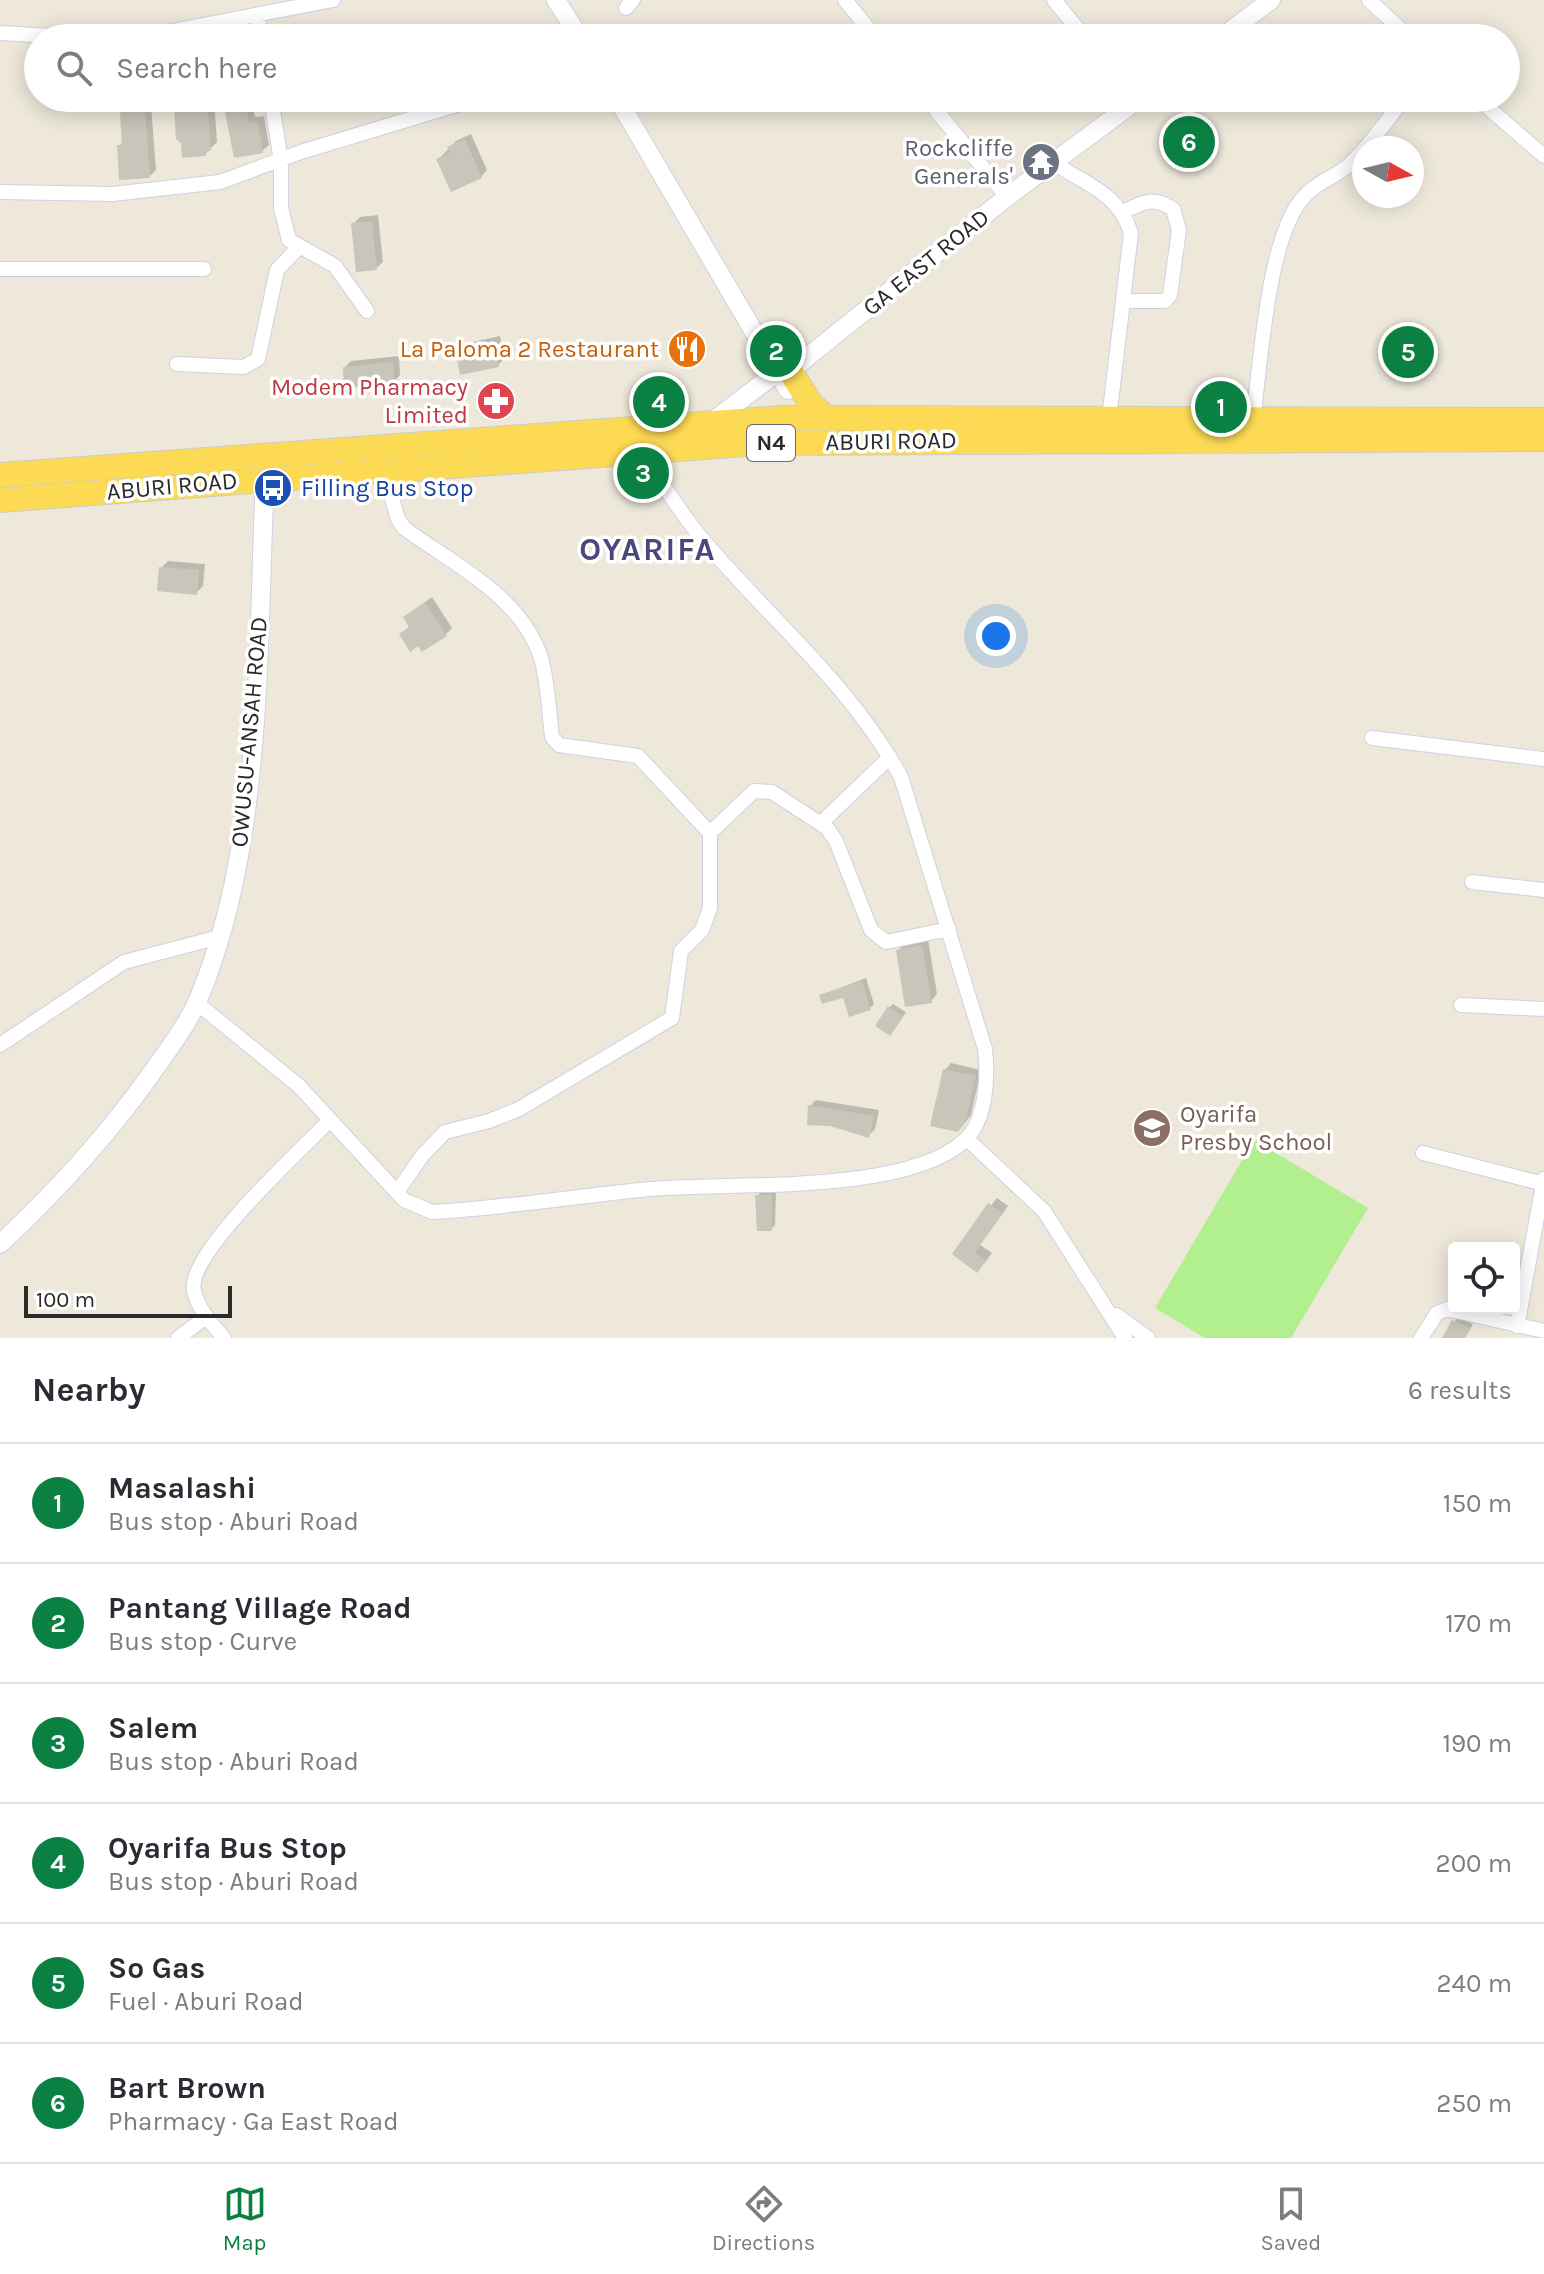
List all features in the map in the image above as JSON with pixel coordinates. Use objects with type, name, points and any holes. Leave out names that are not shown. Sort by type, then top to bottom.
[{"type":"highway","points":[[785,378],[827,418]]},
{"type":"highway","name":"ABURI ROAD","points":[[0,475],[782,418],[1544,420]]},
{"type":"highway","name":"ABURI ROAD","points":[[0,500],[759,443],[1064,439],[1544,439]]},
{"type":"street","points":[[210,24],[333,0]]},
{"type":"street","points":[[556,0],[571,24]]},
{"type":"street","points":[[845,0],[865,24]]},
{"type":"street","points":[[1054,0],[1074,24]]},
{"type":"street","points":[[1239,24],[1271,0]]},
{"type":"street","points":[[1369,0],[1395,24]]},
{"type":"street","points":[[257,15],[259,24]]},
{"type":"street","points":[[0,33],[24,34]]},
{"type":"street","points":[[273,112],[281,161],[281,208],[289,240],[298,248],[335,266],[367,311]]},
{"type":"street","points":[[0,192],[113,194],[220,182],[435,112]]},
{"type":"street","points":[[625,112],[785,378],[782,418],[759,443]]},
{"type":"street","points":[[937,112],[1007,197]]},
{"type":"street","name":"GA EAST ROAD","points":[[713,421],[785,378],[1007,197],[1119,112]]},
{"type":"street","points":[[1253,419],[1275,256],[1285,225],[1302,199],[1320,181],[1349,166],[1393,112]]},
{"type":"street","points":[[1493,112],[1544,156]]},
{"type":"street","points":[[1054,163],[1105,191],[1123,212],[1131,233],[1109,419]]},
{"type":"street","points":[[1123,212],[1148,200],[1156,200],[1173,209],[1179,230],[1170,295],[1165,301],[1124,301]]},
{"type":"street","points":[[177,364],[244,367],[258,359],[277,270],[298,248]]},
{"type":"street","points":[[0,269],[204,269]]},
{"type":"street","points":[[197,1003],[299,1086],[397,1192],[419,1209],[432,1212],[705,1184],[840,1180],[905,1170],[944,1156],[967,1139],[983,1102],[986,1062],[949,929],[901,777],[836,681],[699,535],[640,450]]},
{"type":"street","points":[[383,469],[398,519],[404,528],[471,571],[533,639],[541,659],[552,737],[570,748],[638,756],[703,829],[710,830],[760,789],[772,792],[821,823],[836,841],[871,930],[878,938],[886,942],[949,929]]},
{"type":"street","name":"OWUSU-ANSAH ROAD","points":[[0,1244],[90,1155],[139,1092],[197,1003],[219,937],[237,867],[246,808],[265,478]]},
{"type":"street","points":[[1372,738],[1544,759]]},
{"type":"street","points":[[821,823],[890,757]]},
{"type":"street","points":[[397,1192],[422,1156],[445,1132],[489,1121],[519,1109],[672,1018],[681,951],[702,930],[710,908],[710,830]]},
{"type":"street","points":[[1472,882],[1544,890]]},
{"type":"street","points":[[0,1045],[124,962],[219,937]]},
{"type":"street","points":[[1461,1005],[1544,1009]]},
{"type":"street","points":[[224,1338],[206,1317],[193,1290],[198,1266],[224,1228],[330,1120]]},
{"type":"street","points":[[967,1139],[1044,1211],[1111,1311],[1125,1338]]},
{"type":"street","points":[[1423,1153],[1544,1182],[1517,1326]]},
{"type":"street","points":[[1421,1338],[1437,1313],[1447,1309],[1544,1331]]},
{"type":"street","points":[[1111,1311],[1148,1338]]},
{"type":"street","points":[[178,1338],[206,1317]]},
{"type":"green space","points":[[1254,1140],[1368,1208],[1291,1338],[1205,1338],[1155,1308]]},
{"type":"building","points":[[120,112],[145,112],[150,178],[119,180],[117,145],[122,145]]},
{"type":"building","points":[[174,112],[208,112],[211,151],[206,151],[206,156],[182,158],[181,143],[176,139]]},
{"type":"building","points":[[225,112],[247,112],[249,123],[257,121],[263,153],[234,158]]},
{"type":"building","points":[[465,139],[482,178],[451,192],[436,159],[450,153],[447,147]]},
{"type":"building","points":[[372,221],[377,270],[356,272],[351,223]]},
{"type":"building","points":[[494,341],[499,367],[460,375],[455,350]]},
{"type":"building","points":[[393,362],[395,384],[344,388],[343,367]]},
{"type":"building","points":[[159,567],[199,570],[197,595],[157,591]]},
{"type":"building","points":[[425,602],[447,636],[422,652],[418,646],[410,652],[399,634],[409,627],[403,617]]},
{"type":"building","points":[[922,945],[932,1003],[905,1007],[896,950]]},
{"type":"building","points":[[862,981],[871,1010],[849,1017],[843,998],[822,1004],[819,995]]},
{"type":"building","points":[[888,1006],[903,1017],[890,1036],[875,1026]]},
{"type":"building","points":[[943,1069],[976,1076],[965,1123],[958,1132],[930,1126]]},
{"type":"building","points":[[808,1105],[874,1116],[869,1138],[830,1126],[807,1125]]},
{"type":"building","points":[[755,1195],[772,1195],[772,1231],[757,1231]]},
{"type":"building","points":[[988,1203],[1003,1213],[975,1252],[986,1261],[977,1273],[952,1254]]},
{"type":"building","points":[[1452,1320],[1470,1328],[1465,1338],[1442,1338]]},
{"type":"place","name":"Bart Brown","points":[[1189,142]]},
{"type":"place","name":"Rockcliffe Generals'","points":[[1041,162]]},
{"type":"place","name":"La Paloma 2 Restaurant","points":[[687,349]]},
{"type":"place","name":"Pantang Village Road","points":[[776,351]]},
{"type":"place","name":"So Gas","points":[[1408,352]]},
{"type":"place","name":"Modem Pharmacy Limited","points":[[496,401]]},
{"type":"place","name":"Oyarifa Bus Stop","points":[[659,402]]},
{"type":"place","name":"Masalashi","points":[[1221,407]]},
{"type":"place","name":"Salem","points":[[643,473]]},
{"type":"place","name":"Filling Bus Stop","points":[[273,488]]},
{"type":"place","name":"Oyarifa Presby School","points":[[1152,1128]]},
{"type":"district","name":"OYARIFA","points":[[648,549]]}]
